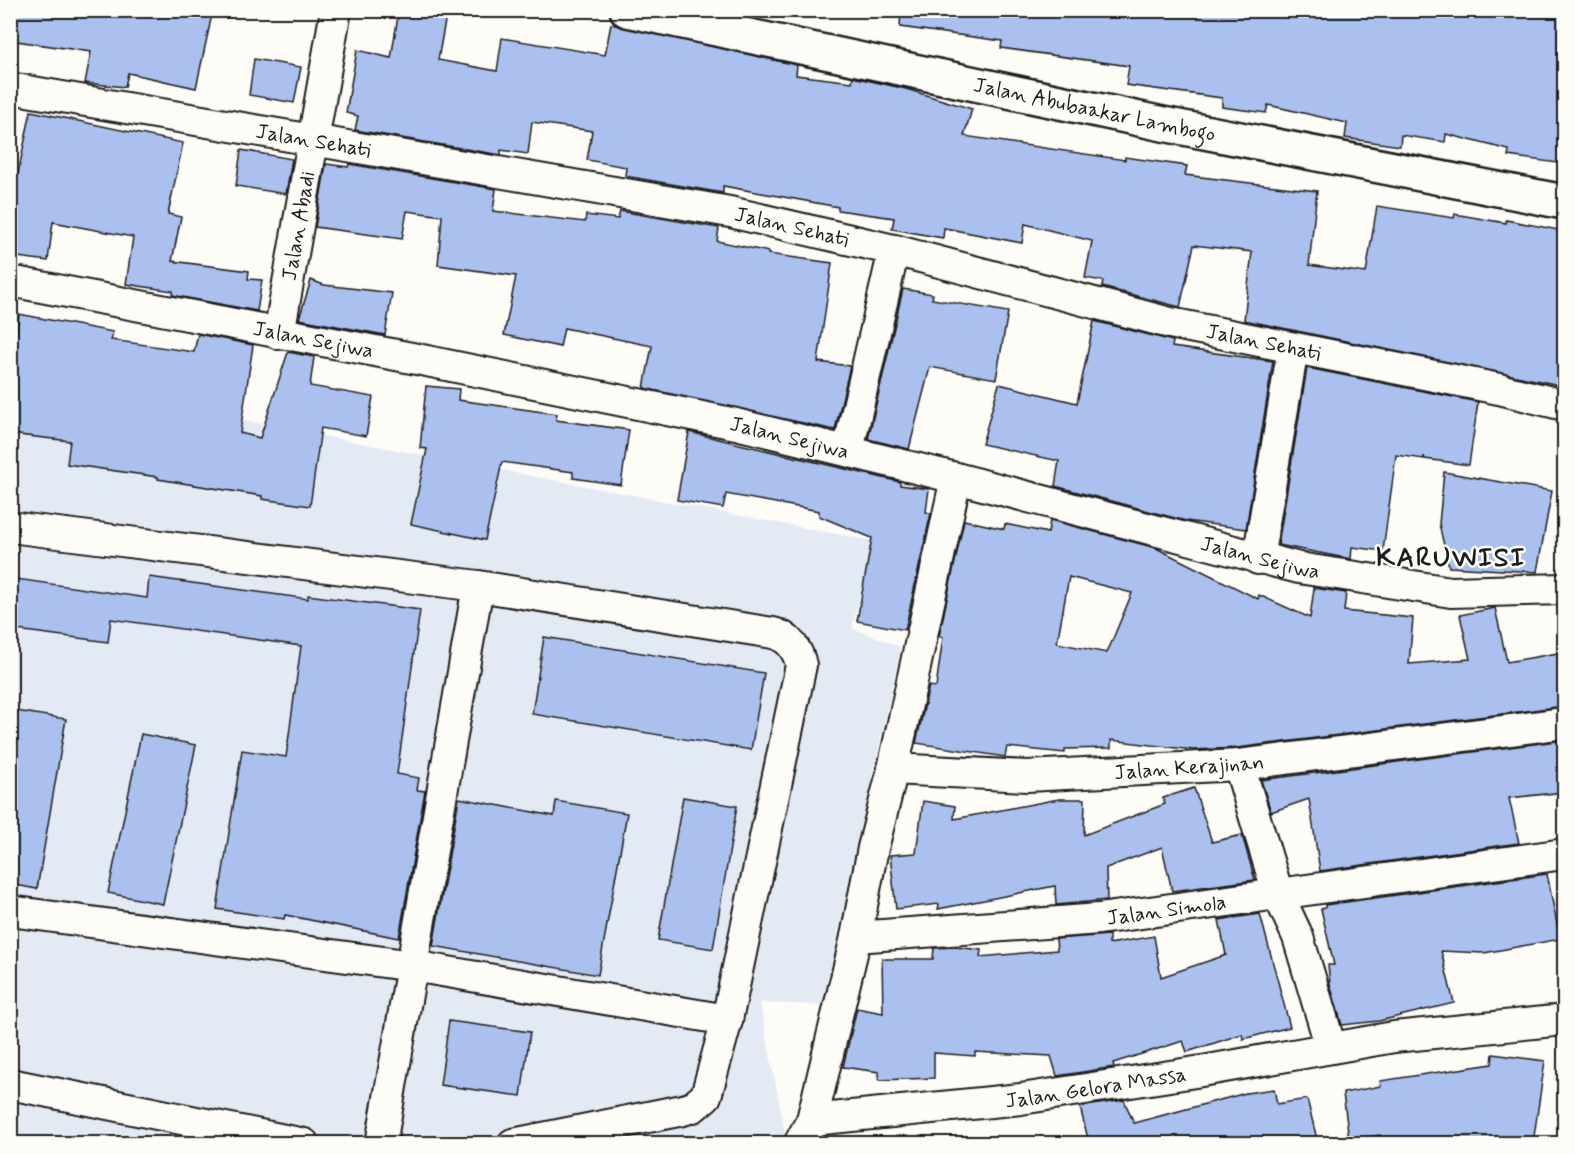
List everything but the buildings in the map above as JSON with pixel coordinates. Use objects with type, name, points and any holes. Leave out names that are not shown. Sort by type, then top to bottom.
[{"type":"street","name":"Jalan Abadi","points":[[279,334],[336,10]]},
{"type":"street","name":"Jalan Abubaakar Lambogo","points":[[627,10],[1163,124],[1564,202]]},
{"type":"street","name":"Jalan Sehati","points":[[10,88],[665,198],[894,250],[1170,322],[1499,389],[1564,405]]},
{"type":"street","points":[[848,450],[894,250]]},
{"type":"street","name":"Jalan Sejiwa","points":[[10,281],[417,359],[848,450],[1258,559],[1451,592],[1564,589]]},
{"type":"street","points":[[1258,559],[1293,348]]},
{"type":"street","points":[[856,937],[873,848],[893,769],[956,478]]},
{"type":"street","points":[[10,527],[478,586],[773,633],[780,635],[795,648],[801,665],[728,1020],[708,1090],[701,1102],[693,1107],[513,1143]]},
{"type":"street","points":[[381,1143],[478,586]]},
{"type":"street","name":"Jalan Kerajinan","points":[[893,769],[1027,776],[1239,765],[1564,723]]},
{"type":"street","points":[[1239,765],[1278,894],[1298,937],[1331,1047]]},
{"type":"street","name":"Jalan Simola","points":[[856,937],[1099,919],[1564,854]]},
{"type":"street","points":[[10,911],[413,966],[728,1020]]},
{"type":"street","name":"Jalan Gelora Massa","points":[[856,937],[805,1132],[1202,1071],[1395,1037],[1563,1026]]},
{"type":"street","points":[[10,1084],[271,1140],[304,1143]]},
{"type":"shaded area","points":[[10,376],[873,541],[852,628],[901,647],[823,1005],[760,1003],[785,1133],[779,1143],[11,1143]]},
{"type":"district","name":"KARUWISI","points":[[1451,557]]}]
